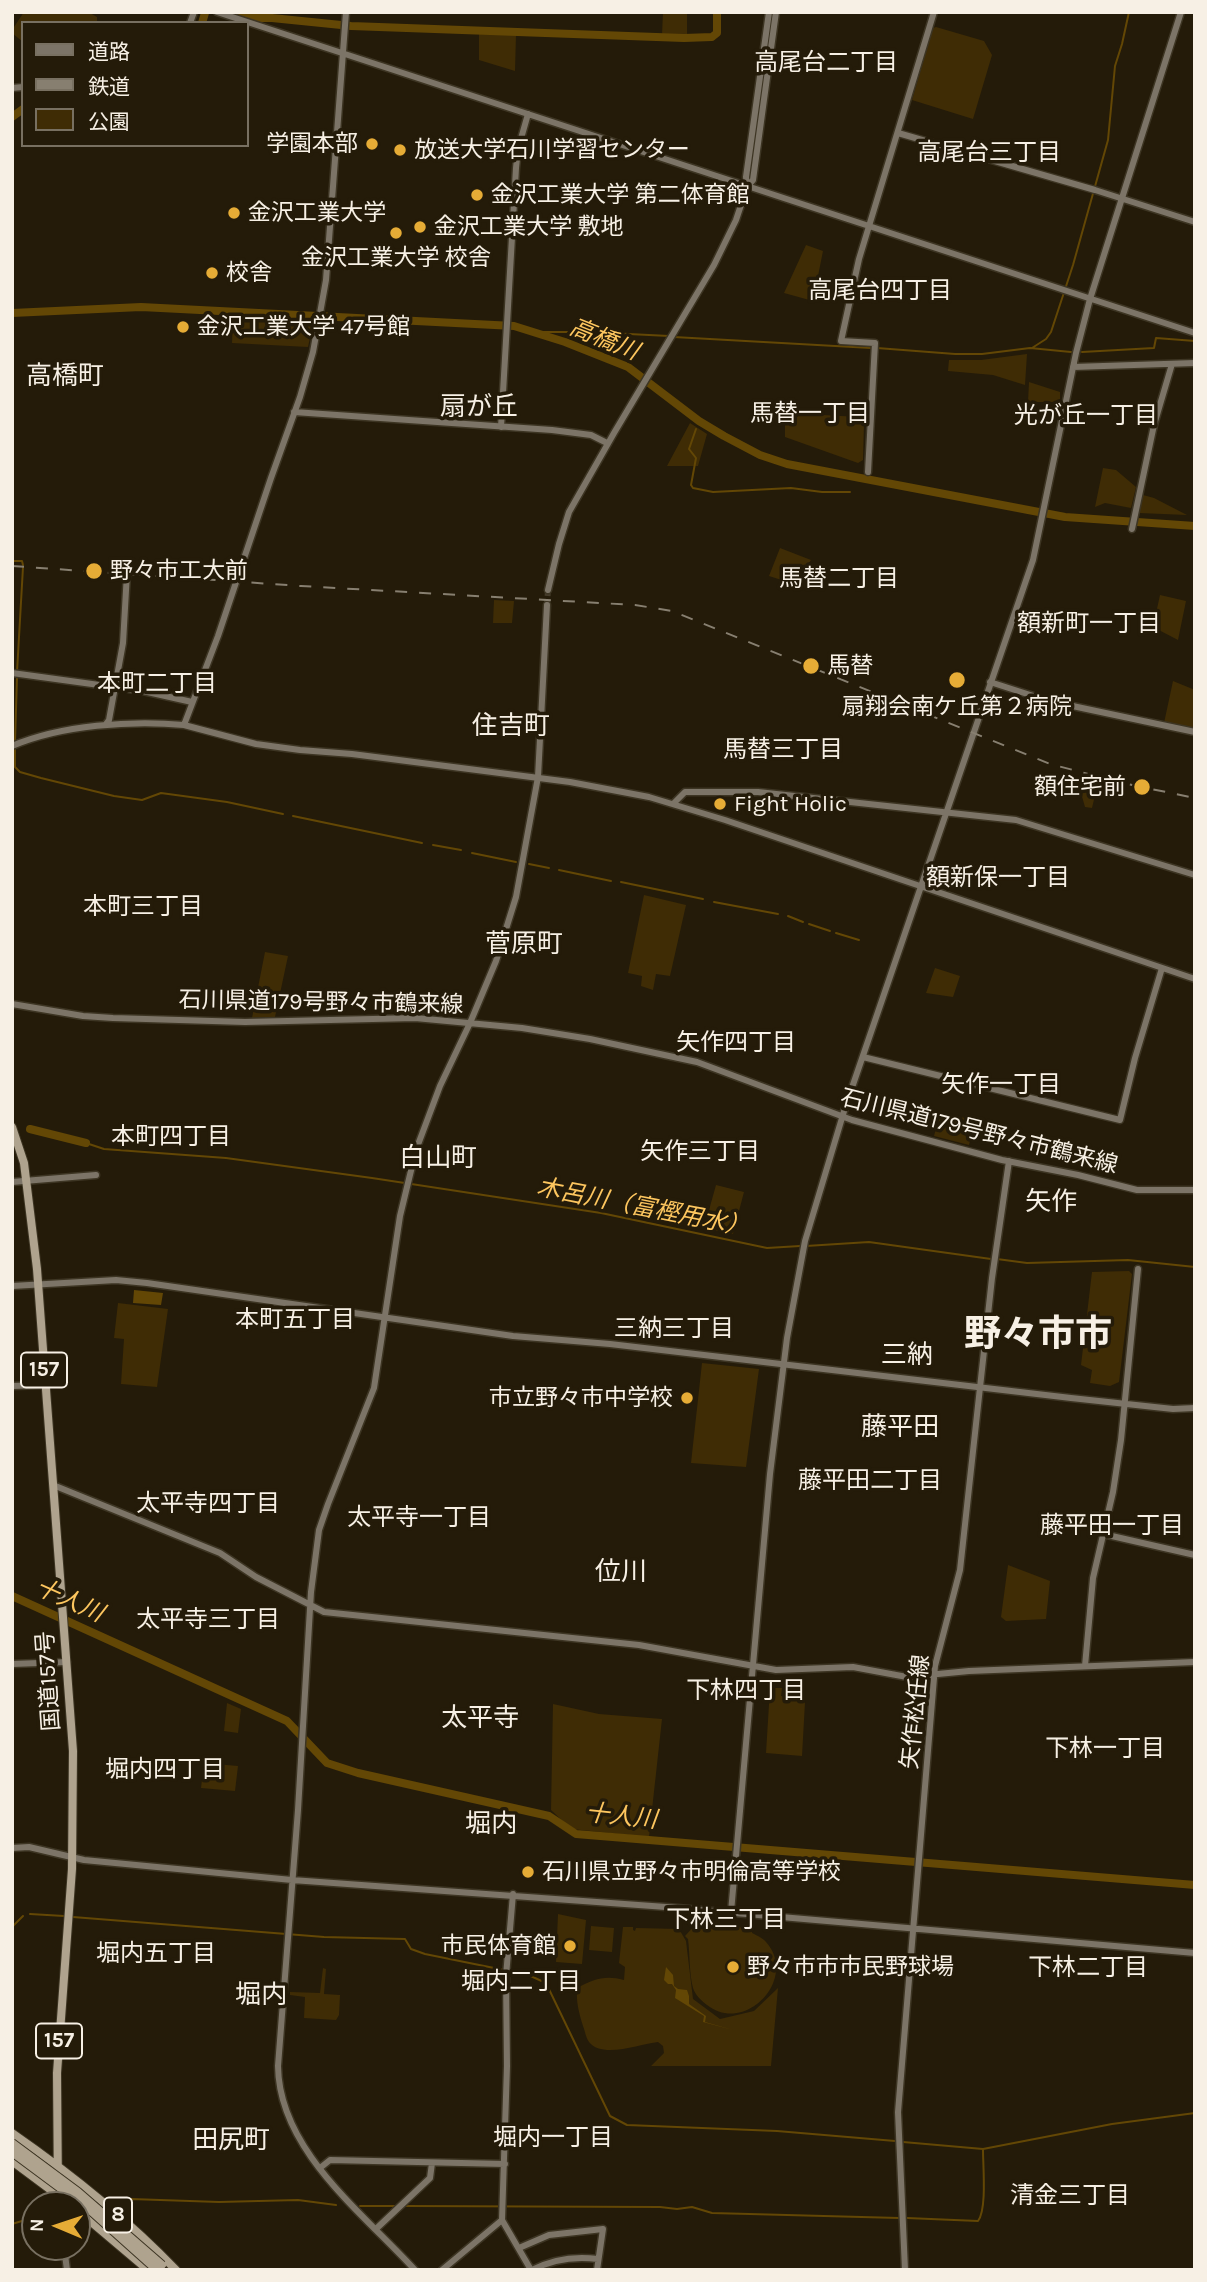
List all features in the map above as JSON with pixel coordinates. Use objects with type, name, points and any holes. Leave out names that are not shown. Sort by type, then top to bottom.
[{"type":"highway","name":"国道157号","points":[[12,1127],[21,1149],[27,1181],[38,1285],[74,1768],[72,1857],[57,2073],[58,2191]]},
{"type":"highway","points":[[12,2133],[57,2165]]},
{"type":"highway","name":"8","points":[[12,2143],[78,2192],[162,2268]]},
{"type":"highway","name":"8","points":[[12,2152],[162,2268]]},
{"type":"highway","points":[[12,2161],[54,2191]]},
{"type":"highway","name":"8","points":[[57,2165],[148,2241],[176,2270]]},
{"type":"highway","name":"8","points":[[91,2222],[148,2270]]},
{"type":"street","points":[[217,12],[244,21]]},
{"type":"street","points":[[184,725],[218,636],[307,375],[326,280],[346,12]]},
{"type":"street","points":[[747,187],[746,177],[769,12]]},
{"type":"street","points":[[548,590],[569,512],[607,443],[714,265],[736,220],[747,187],[753,180],[776,12]]},
{"type":"street","points":[[868,472],[875,343],[841,341],[868,225],[934,12]]},
{"type":"street","points":[[731,1912],[768,1486],[804,1247],[863,1057],[1033,560],[1090,299],[1181,12]]},
{"type":"street","points":[[248,22],[1195,333]]},
{"type":"street","points":[[502,426],[518,149],[528,114]]},
{"type":"street","points":[[898,133],[1195,222]]},
{"type":"street","points":[[1075,360],[1195,363]]},
{"type":"street","points":[[1132,529],[1154,425],[1172,364]]},
{"type":"street","points":[[294,412],[502,426],[592,435],[607,443]]},
{"type":"street","points":[[106,724],[109,720],[125,627],[127,573]]},
{"type":"street","points":[[415,2270],[309,2155],[295,2134],[279,2091],[278,2066],[314,1558],[328,1504],[374,1388],[406,1185],[431,1107],[471,1023],[507,930],[523,864],[538,777],[547,605]]},
{"type":"street","points":[[15,673],[115,687],[192,702]]},
{"type":"street","points":[[990,682],[1045,700],[1195,732]]},
{"type":"street","points":[[14,745],[106,724],[134,722],[184,725],[256,744],[289,749],[538,777],[618,790],[673,803],[1195,979]]},
{"type":"street","points":[[673,803],[685,792],[758,792],[1016,820],[1195,876]]},
{"type":"street","points":[[863,1057],[1120,1120],[1162,968]]},
{"type":"street","name":"石川県道179号野々市鶴来線","points":[[12,1004],[83,1016],[113,1018],[245,1022],[394,1018],[471,1023],[575,1037],[697,1062],[843,1117],[929,1142],[1137,1190],[1195,1190]]},
{"type":"street","name":"矢作松任線","points":[[905,2270],[898,2112],[934,1674],[960,1570],[995,1259],[1010,1161]]},
{"type":"street","points":[[12,1182],[96,1175]]},
{"type":"street","points":[[1085,1666],[1093,1578],[1121,1440],[1138,1269]]},
{"type":"street","points":[[12,1286],[116,1280],[148,1283],[500,1335],[610,1344],[1173,1409],[1195,1408]]},
{"type":"street","points":[[12,1386],[46,1385]]},
{"type":"street","points":[[53,1485],[220,1553],[256,1577],[324,1612],[639,1645],[752,1666],[795,1670],[853,1667],[907,1677],[1195,1662]]},
{"type":"street","points":[[1103,1534],[1195,1555]]},
{"type":"street","points":[[12,1664],[67,1662]]},
{"type":"street","points":[[12,1848],[29,1847],[72,1857],[292,1881],[513,1894],[1195,1953]]},
{"type":"street","points":[[513,1894],[507,1972],[502,2220],[532,2270],[547,2262],[566,2258],[598,2259]]},
{"type":"street","points":[[320,2168],[330,2160],[505,2164]]},
{"type":"street","points":[[377,2228],[430,2178],[432,2163]]},
{"type":"street","points":[[442,2270],[502,2220]]},
{"type":"street","points":[[519,2248],[549,2235],[603,2229],[597,2270]]},
{"type":"green space","points":[[24,12],[88,12],[97,17],[97,21],[21,21],[21,40],[12,30]]},
{"type":"green space","points":[[663,12],[687,12],[687,35],[662,35]]},
{"type":"green space","points":[[933,28],[984,41],[992,55],[973,119],[912,100]]},
{"type":"green space","points":[[479,34],[516,35],[515,71],[479,60]]},
{"type":"green space","points":[[806,245],[823,251],[813,301],[784,293]]},
{"type":"green space","points":[[233,319],[313,324],[308,347],[232,343]]},
{"type":"green space","points":[[1027,354],[1025,385],[993,375],[948,371],[949,360],[981,360]]},
{"type":"green space","points":[[1029,382],[1060,392],[1060,402],[1028,402]]},
{"type":"green space","points":[[785,413],[860,417],[864,424],[863,460],[858,463],[785,437]]},
{"type":"green space","points":[[690,423],[707,434],[698,466],[667,466]]},
{"type":"green space","points":[[1103,468],[1116,470],[1136,487],[1131,508],[1105,503],[1095,507]]},
{"type":"green space","points":[[1143,495],[1154,498],[1187,515],[1139,513]]},
{"type":"green space","points":[[780,548],[811,560],[794,584],[769,576]]},
{"type":"green space","points":[[1160,595],[1186,601],[1178,640],[1153,627]]},
{"type":"green space","points":[[494,600],[514,601],[512,623],[493,623]]},
{"type":"green space","points":[[1173,681],[1195,690],[1194,729],[1164,723]]},
{"type":"green space","points":[[1077,779],[1097,787],[1092,808],[1085,807]]},
{"type":"green space","points":[[644,895],[686,905],[670,976],[656,974],[653,990],[641,986],[642,976],[628,973]]},
{"type":"green space","points":[[265,952],[288,956],[275,1017],[252,1018]]},
{"type":"green space","points":[[935,968],[960,976],[953,997],[926,993]]},
{"type":"green space","points":[[940,1113],[975,1120],[969,1145],[934,1136]]},
{"type":"green space","points":[[716,1185],[744,1192],[733,1234],[704,1228]]},
{"type":"green space","points":[[1129,1271],[1132,1274],[1119,1382],[1110,1386],[1090,1383],[1092,1370],[1081,1365],[1092,1272]]},
{"type":"green space","points":[[118,1303],[168,1309],[157,1387],[121,1384],[124,1339],[114,1338]]},
{"type":"green space","points":[[702,1363],[759,1369],[746,1467],[691,1463]]},
{"type":"green space","points":[[1008,1565],[1050,1581],[1046,1619],[1006,1621],[1001,1617]]},
{"type":"green space","points":[[770,1688],[782,1688],[781,1696],[805,1702],[802,1756],[766,1753]]},
{"type":"green space","points":[[227,1703],[241,1709],[238,1733],[224,1731]]},
{"type":"green space","points":[[553,1704],[599,1714],[662,1719],[649,1837],[571,1829],[551,1810]]},
{"type":"green space","points":[[204,1763],[238,1766],[235,1791],[201,1788]]},
{"type":"green space","name":"市民体育館","points":[[558,1914],[586,1920],[582,1964],[556,1962]]},
{"type":"green space","name":"野々市市市民野球場","points":[[696,1924],[752,1927],[752,1933],[766,1942],[774,1957],[776,1972],[772,1986],[763,1999],[751,2008],[737,2013],[722,2012],[701,2000],[693,1988],[688,1939],[685,1936]]},
{"type":"green space","points":[[591,1926],[614,1928],[612,1952],[589,1950]]},
{"type":"green space","points":[[623,1927],[633,1927],[635,1931],[636,1928],[679,1929],[686,1941],[693,1999],[720,2019],[754,2011],[778,1988],[771,2066],[651,2066],[664,2053],[663,2046],[658,2042],[612,2050],[595,2047],[589,2042],[579,2012],[577,1988],[600,1979],[624,1980],[625,1967],[619,1963]]},
{"type":"green space","points":[[323,1968],[326,1969],[324,1994],[340,1995],[339,2015],[336,2020],[304,2018],[305,1997],[290,1995],[290,1992],[320,1993]]},
{"type":"shaded area","points":[[134,1290],[163,1293],[161,1305],[133,1303]]},
{"type":"shaded area","points":[[666,1967],[673,1975],[674,1986],[687,1990],[689,2004],[706,2016],[705,2022],[733,2030],[703,2022],[704,2016],[675,1998],[676,1990],[664,1980]]},
{"type":"waterway","points":[[229,12],[249,18],[351,26],[684,38],[712,37],[717,33],[717,12]]},
{"type":"waterway","points":[[1032,348],[1046,339],[1051,332],[1073,265],[1108,140],[1115,66],[1129,12]]},
{"type":"waterway","points":[[203,21],[205,13]]},
{"type":"waterway","points":[[12,117],[21,110]]},
{"type":"waterway","name":"高橋川","points":[[12,313],[141,307],[514,326],[565,342],[628,367],[699,421],[760,455],[787,464],[1065,517],[1195,526]]},
{"type":"waterway","points":[[534,332],[669,336]]},
{"type":"waterway","points":[[674,337],[871,348]]},
{"type":"waterway","points":[[1082,352],[1154,348],[1156,338],[1195,341]]},
{"type":"waterway","points":[[877,348],[955,354],[982,354],[1030,348],[1071,352]]},
{"type":"waterway","points":[[696,429],[689,449],[696,458],[691,485],[693,488],[713,492],[791,488],[850,492]]},
{"type":"waterway","points":[[12,561],[22,561],[23,565]]},
{"type":"waterway","points":[[17,672],[23,567]]},
{"type":"waterway","points":[[15,742],[17,677]]},
{"type":"waterway","points":[[15,747],[15,767],[20,772],[41,778],[114,796],[142,800],[161,793],[227,802],[283,814]]},
{"type":"waterway","points":[[293,816],[422,843]]},
{"type":"waterway","points":[[433,845],[461,850]]},
{"type":"waterway","points":[[472,853],[516,862]]},
{"type":"waterway","points":[[529,864],[549,868]]},
{"type":"waterway","points":[[559,870],[611,881]]},
{"type":"waterway","points":[[621,882],[703,899]]},
{"type":"waterway","points":[[714,902],[778,914]]},
{"type":"waterway","points":[[788,916],[803,922]]},
{"type":"waterway","points":[[809,924],[830,931]]},
{"type":"waterway","points":[[836,933],[859,940]]},
{"type":"waterway","points":[[30,1129],[86,1143]]},
{"type":"waterway","name":"木呂川（富樫用水）","points":[[86,1143],[104,1149],[226,1158],[601,1213],[767,1248],[800,1246]]},
{"type":"waterway","name":"木呂川（富樫用水）","points":[[806,1246],[869,1242],[991,1259]]},
{"type":"waterway","name":"木呂川（富樫用水）","points":[[997,1259],[1027,1263],[1128,1260],[1195,1267]]},
{"type":"waterway","name":"十人川","points":[[12,1596],[287,1721],[327,1763],[358,1773],[549,1816],[576,1834],[1195,1885]]},
{"type":"waterway","points":[[30,1914],[64,1916]]},
{"type":"waterway","points":[[12,1927],[23,1916]]},
{"type":"waterway","points":[[73,1917],[324,1937],[405,1939],[411,1949],[425,1954],[504,1970]]},
{"type":"waterway","points":[[509,1971],[524,1973],[546,1983],[610,2116],[627,2125],[777,2131],[895,2141]]},
{"type":"waterway","points":[[903,2142],[983,2149],[1112,2124],[1195,2113]]},
{"type":"waterway","points":[[907,2218],[978,2221],[984,2198],[983,2150]]},
{"type":"waterway","points":[[112,2201],[298,2200],[336,2205]]},
{"type":"waterway","points":[[360,2206],[395,2206]]},
{"type":"waterway","points":[[406,2206],[692,2207],[712,2213],[899,2218]]},
{"type":"waterway","points":[[12,2224],[21,2221]]},
{"type":"tunnel","points":[[547,605],[548,590]]},
{"type":"railway","points":[[12,566],[635,605],[672,611],[1050,764],[1195,798]]},
{"type":"place","name":"学園本部","points":[[372,144]]},
{"type":"place","name":"放送大学石川学習センター","points":[[400,150]]},
{"type":"place","name":"金沢工業大学 第二体育館","points":[[477,195]]},
{"type":"place","name":"金沢工業大学","points":[[234,213]]},
{"type":"place","name":"金沢工業大学 敷地","points":[[420,227]]},
{"type":"place","name":"金沢工業大学 校舎","points":[[396,233]]},
{"type":"place","name":"校舎","points":[[212,273]]},
{"type":"place","name":"金沢工業大学 47号館","points":[[183,327]]},
{"type":"place","name":"野々市工大前","points":[[94,571]]},
{"type":"place","name":"馬替","points":[[811,666]]},
{"type":"place","name":"扇翔会南ケ丘第２病院","points":[[957,680]]},
{"type":"place","name":"額住宅前","points":[[1142,787]]},
{"type":"place","name":"Fight Holic","points":[[720,804]]},
{"type":"place","name":"市立野々市中学校","points":[[687,1398]]},
{"type":"place","name":"石川県立野々市明倫高等学校","points":[[528,1872]]},
{"type":"place","name":"市民体育館","points":[[570,1946]]},
{"type":"place","name":"野々市市市民野球場","points":[[733,1967]]},
{"type":"district","name":"高尾台二丁目","points":[[826,63]]},
{"type":"district","name":"高尾台三丁目","points":[[989,153]]},
{"type":"district","name":"高尾台四丁目","points":[[880,291]]},
{"type":"district","name":"高橋町","points":[[65,377]]},
{"type":"district","name":"扇が丘","points":[[479,408]]},
{"type":"district","name":"馬替一丁目","points":[[810,414]]},
{"type":"district","name":"光が丘一丁目","points":[[1086,416]]},
{"type":"district","name":"馬替二丁目","points":[[839,579]]},
{"type":"district","name":"額新町一丁目","points":[[1089,624]]},
{"type":"district","name":"本町二丁目","points":[[157,684]]},
{"type":"district","name":"住吉町","points":[[511,727]]},
{"type":"district","name":"馬替三丁目","points":[[783,750]]},
{"type":"district","name":"額新保一丁目","points":[[998,878]]},
{"type":"district","name":"本町三丁目","points":[[143,907]]},
{"type":"district","name":"菅原町","points":[[524,945]]},
{"type":"district","name":"矢作四丁目","points":[[736,1043]]},
{"type":"district","name":"矢作一丁目","points":[[1001,1085]]},
{"type":"district","name":"本町四丁目","points":[[171,1137]]},
{"type":"district","name":"矢作三丁目","points":[[700,1152]]},
{"type":"district","name":"白山町","points":[[438,1159]]},
{"type":"district","name":"矢作","points":[[1051,1203]]},
{"type":"district","name":"本町五丁目","points":[[295,1320]]},
{"type":"district","name":"三納三丁目","points":[[674,1329]]},
{"type":"district","name":"野々市市","points":[[1038,1335]]},
{"type":"district","name":"三納","points":[[907,1356]]},
{"type":"district","name":"藤平田","points":[[900,1428]]},
{"type":"district","name":"藤平田二丁目","points":[[870,1481]]},
{"type":"district","name":"太平寺四丁目","points":[[208,1504]]},
{"type":"district","name":"太平寺一丁目","points":[[419,1518]]},
{"type":"district","name":"藤平田一丁目","points":[[1112,1526]]},
{"type":"district","name":"位川","points":[[621,1573]]},
{"type":"district","name":"太平寺三丁目","points":[[208,1620]]},
{"type":"district","name":"下林四丁目","points":[[746,1691]]},
{"type":"district","name":"太平寺","points":[[480,1719]]},
{"type":"district","name":"下林一丁目","points":[[1105,1749]]},
{"type":"district","name":"堀内四丁目","points":[[165,1770]]},
{"type":"district","name":"堀内","points":[[491,1825]]},
{"type":"district","name":"下林三丁目","points":[[726,1920]]},
{"type":"district","name":"堀内五丁目","points":[[156,1954]]},
{"type":"district","name":"下林二丁目","points":[[1088,1968]]},
{"type":"district","name":"堀内二丁目","points":[[521,1982]]},
{"type":"district","name":"堀内","points":[[261,1996]]},
{"type":"district","name":"堀内一丁目","points":[[553,2138]]},
{"type":"district","name":"田尻町","points":[[231,2141]]},
{"type":"district","name":"清金三丁目","points":[[1070,2196]]}]
